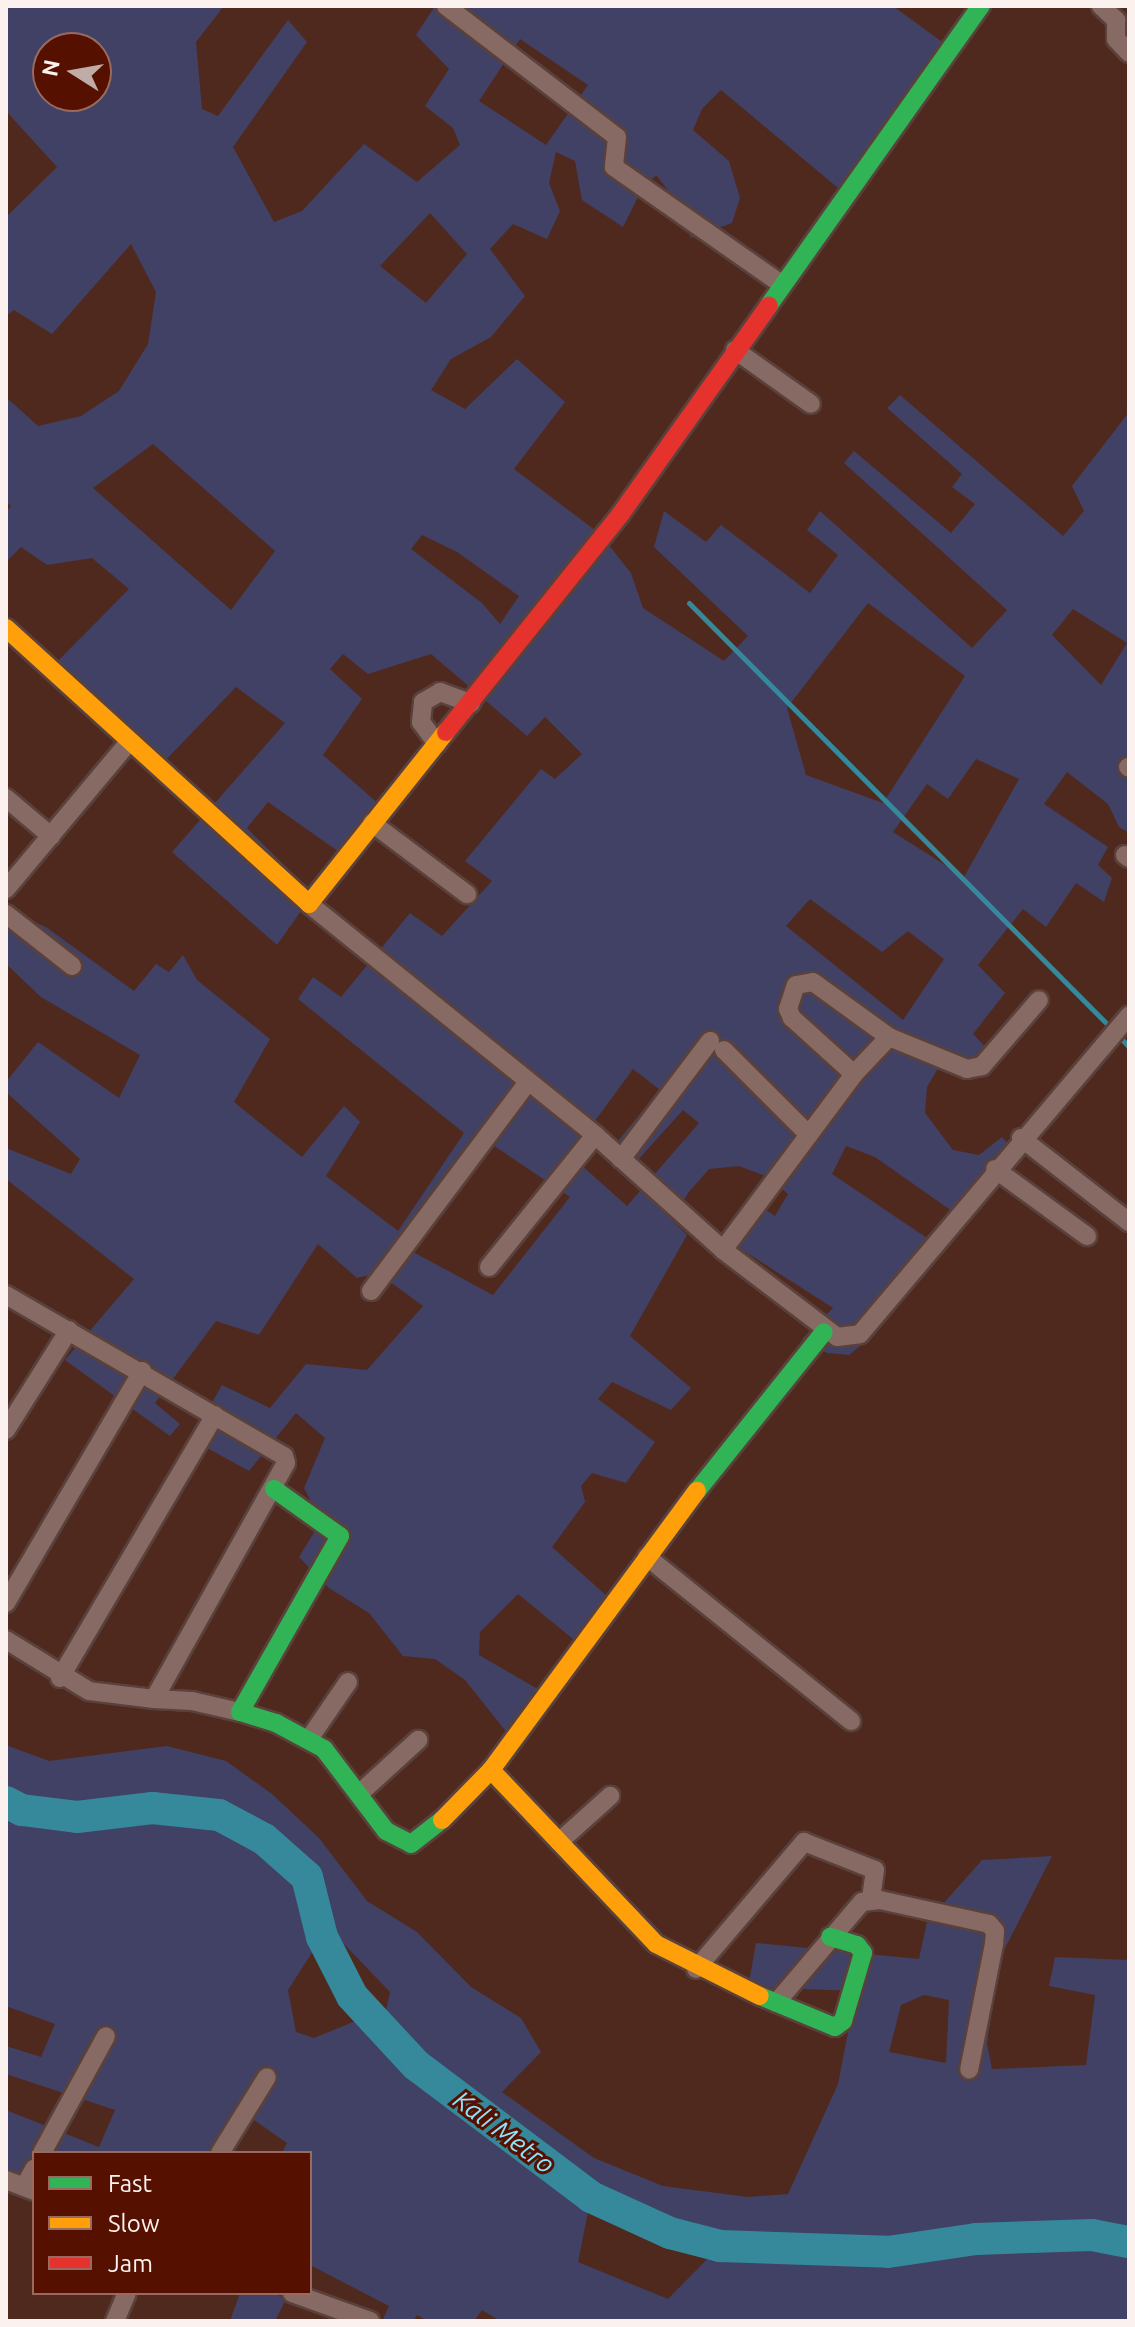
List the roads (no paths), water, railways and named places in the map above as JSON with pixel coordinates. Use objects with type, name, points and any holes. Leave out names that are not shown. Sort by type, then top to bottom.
[{"type":"street","points":[[446,6],[617,137],[620,146],[613,165],[781,284]]},
{"type":"street","points":[[309,904],[620,515],[981,6]]},
{"type":"street","points":[[1101,6],[1118,23],[1116,39],[1129,53]]},
{"type":"street","points":[[735,350],[811,404]]},
{"type":"street","points":[[6,628],[309,904],[595,1135],[723,1250],[824,1332],[837,1337],[860,1334],[1021,1138],[1129,1016]]},
{"type":"street","points":[[437,744],[421,722],[423,702],[440,692],[471,703]]},
{"type":"street","points":[[6,889],[129,742]]},
{"type":"street","points":[[6,798],[51,836]]},
{"type":"street","points":[[372,823],[467,894]]},
{"type":"street","points":[[6,914],[72,966]]},
{"type":"street","points":[[854,1074],[792,1018],[788,1009],[796,985],[813,982],[889,1037],[967,1069],[982,1066],[1039,1000]]},
{"type":"street","points":[[723,1250],[854,1074],[889,1037]]},
{"type":"street","points":[[621,1159],[717,1046],[809,1135]]},
{"type":"street","points":[[371,1291],[527,1083]]},
{"type":"street","points":[[489,1267],[595,1135]]},
{"type":"street","points":[[1021,1138],[1129,1222]]},
{"type":"street","points":[[995,1169],[1087,1236]]},
{"type":"street","points":[[6,1295],[284,1456],[286,1463],[274,1489],[154,1699]]},
{"type":"street","points":[[6,1430],[69,1330]]},
{"type":"street","points":[[6,1640],[60,1678],[89,1691],[240,1712],[309,1739],[339,1764],[386,1831],[411,1844],[428,1835],[491,1770],[767,1398],[824,1332]]},
{"type":"street","points":[[6,1603],[142,1371]]},
{"type":"street","points":[[60,1678],[215,1415]]},
{"type":"street","points":[[240,1712],[340,1536],[274,1489]]},
{"type":"street","points":[[647,1557],[851,1721]]},
{"type":"street","points":[[309,1739],[348,1682]]},
{"type":"street","points":[[360,1793],[418,1740]]},
{"type":"street","points":[[491,1770],[656,1944],[696,1969],[839,2026],[863,1953],[857,1945],[830,1937]]},
{"type":"street","points":[[559,1842],[610,1796]]},
{"type":"street","points":[[696,1969],[804,1842],[870,1865],[876,1876],[871,1899]]},
{"type":"street","points":[[776,2003],[855,1908],[871,1899],[993,1927],[994,1944],[969,2070]]},
{"type":"street","points":[[43,2151],[106,2036]]},
{"type":"street","points":[[221,2151],[267,2077]]},
{"type":"street","points":[[6,2180],[29,2189]]},
{"type":"street","points":[[115,2321],[126,2295]]},
{"type":"street","points":[[298,2295],[370,2321]]},
{"type":"waterway","points":[[689,603],[1111,1028]]},
{"type":"waterway","points":[[1118,1035],[1129,1047]]},
{"type":"waterway","name":"Kali Metro","points":[[6,1802],[22,1810],[77,1817],[152,1808],[219,1815],[264,1839],[307,1877],[322,1937],[352,1996],[416,2065],[591,2197],[670,2233],[720,2246],[888,2252],[976,2239],[1092,2235],[1129,2242]]}]
